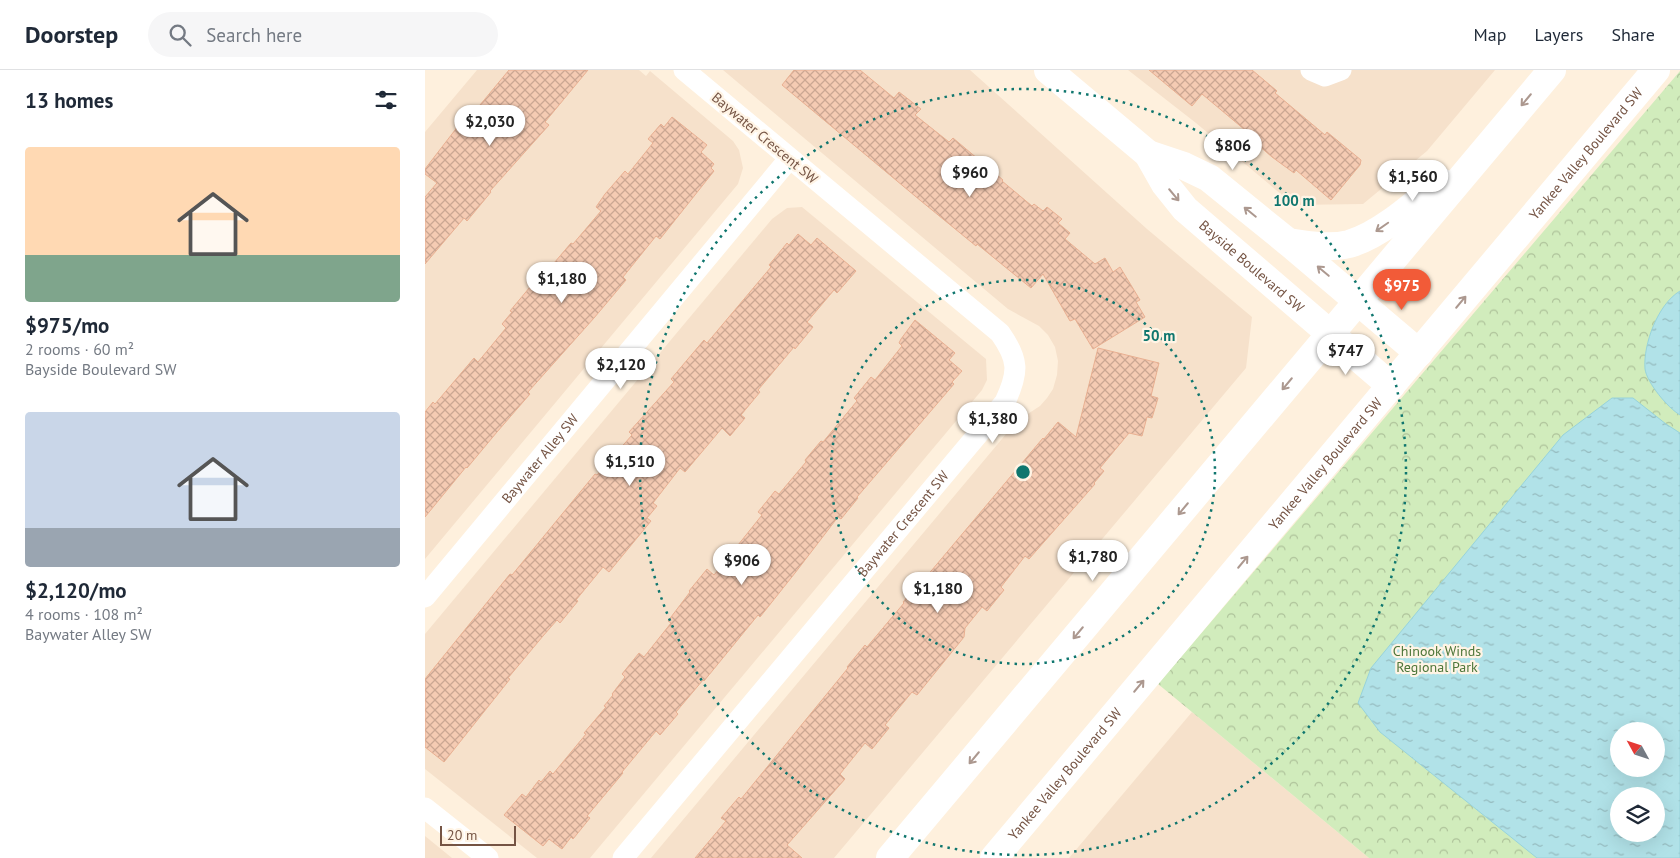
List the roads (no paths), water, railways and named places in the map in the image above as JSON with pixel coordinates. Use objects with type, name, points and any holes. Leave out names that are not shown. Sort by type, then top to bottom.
[{"type":"main road","name":"Bayside Boulevard SW","points":[[1048,70],[1148,154],[1165,184],[1185,209],[1391,386]]},
{"type":"main road","points":[[890,858],[1551,70]]},
{"type":"main road","name":"Yankee Valley Boulevard SW","points":[[994,858],[1656,70]]},
{"type":"main road","points":[[1288,242],[1317,246],[1335,246],[1349,244],[1374,233],[1415,204],[1501,130]]},
{"type":"main road","name":"Bayside Boulevard SW","points":[[1148,154],[1184,166],[1209,178],[1419,353]]},
{"type":"street","name":"Baywater Crescent SW","points":[[623,858],[1005,402],[1013,385],[1016,364],[1010,348],[1000,333],[684,70]]},
{"type":"street","points":[[1311,70],[1325,76],[1341,70]]},
{"type":"street","name":"Baywater Alley SW","points":[[425,597],[789,159]]},
{"type":"street","points":[[425,808],[488,858]]},
{"type":"water","points":[[1680,291],[1680,415],[1659,395],[1650,381],[1645,369],[1645,359],[1653,325],[1665,305]]},
{"type":"water","points":[[1612,398],[1633,398],[1680,433],[1680,858],[1537,858],[1380,732],[1358,703],[1371,668],[1563,435]]},
{"type":"park label","name":"Chinook Winds Regional Park","points":[[1437,660]]}]
